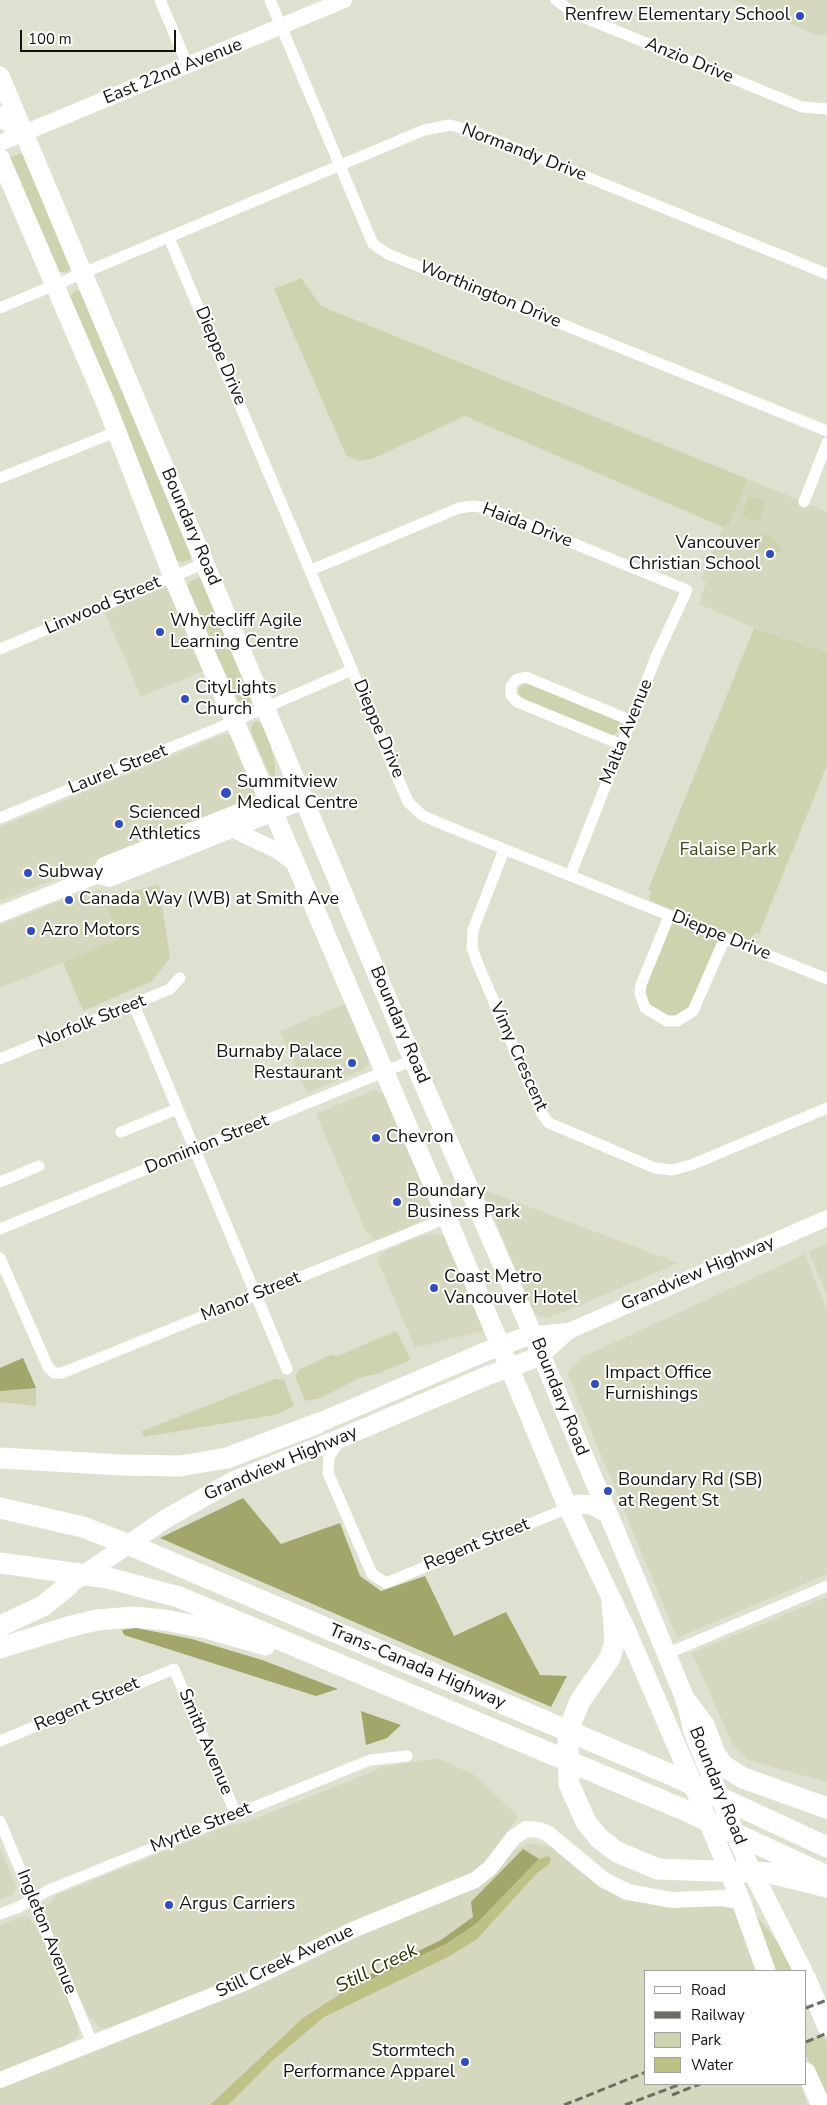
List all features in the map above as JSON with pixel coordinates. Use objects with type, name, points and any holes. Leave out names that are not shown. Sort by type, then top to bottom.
[{"type":"highway","points":[[0,1458],[57,1459],[122,1465],[199,1464],[227,1458],[263,1446],[316,1424]]},
{"type":"highway","points":[[0,1448],[57,1459]]},
{"type":"highway","name":"Trans-Canada Highway","points":[[0,1508],[83,1527],[142,1550],[667,1773],[742,1806],[827,1847]]},
{"type":"highway","name":"Trans-Canada Highway","points":[[0,1563],[108,1578],[178,1597],[682,1809],[757,1842],[827,1876]]},
{"type":"highway","points":[[0,1626],[69,1585]]},
{"type":"highway","points":[[612,1602],[614,1641],[610,1658],[580,1701],[571,1723],[567,1763],[569,1784],[586,1822],[599,1838],[617,1852],[658,1869],[698,1872],[740,1871],[770,1873],[827,1887]]},
{"type":"highway","points":[[0,1648],[68,1627],[106,1619],[133,1617],[165,1620],[206,1628],[279,1649],[333,1661]]},
{"type":"highway","points":[[686,1701],[704,1725],[715,1754],[729,1769],[743,1778],[827,1808]]},
{"type":"main road","name":"Boundary Road","points":[[0,76],[414,1060],[533,1334],[686,1701],[693,1732],[739,1842],[803,1970]]},
{"type":"main road","points":[[0,116],[24,134]]},
{"type":"main road","name":"Boundary Road","points":[[0,158],[56,285],[173,577],[384,1073],[448,1218],[568,1508],[625,1627],[680,1754],[741,1901],[766,1970]]},
{"type":"main road","name":"Grandview Highway","points":[[316,1424],[533,1334]]},
{"type":"main road","name":"Grandview Highway","points":[[69,1585],[167,1518],[233,1481],[541,1356]]},
{"type":"main road","points":[[568,1508],[578,1504],[592,1506],[607,1513]]},
{"type":"main road","points":[[0,1615],[39,1604]]},
{"type":"main road","points":[[741,1901],[759,1913],[781,1938],[789,1942]]},
{"type":"main road","points":[[807,1979],[827,2027]]},
{"type":"main road","points":[[807,2074],[821,2105]]},
{"type":"street","points":[[160,0],[188,66]]},
{"type":"street","name":"Worthington Drive","points":[[270,0],[373,244],[388,254],[827,431]]},
{"type":"street","name":"East 22nd Avenue","points":[[0,143],[281,28],[344,0]]},
{"type":"street","name":"Anzio Drive","points":[[556,0],[573,14],[802,107],[827,109]]},
{"type":"street","name":"Normandy Drive","points":[[0,308],[424,130],[450,125],[473,131],[827,274]]},
{"type":"street","name":"Dieppe Drive","points":[[169,238],[408,802],[422,815],[504,850],[827,977]]},
{"type":"street","points":[[0,478],[116,432]]},
{"type":"street","points":[[804,502],[827,443]]},
{"type":"street","name":"Haida Drive","points":[[311,570],[459,508],[473,506],[487,508],[686,590]]},
{"type":"street","name":"Linwood Street","points":[[0,649],[205,563]]},
{"type":"street","name":"Malta Avenue","points":[[570,876],[656,657],[686,590]]},
{"type":"street","name":"Laurel Street","points":[[0,818],[352,670]]},
{"type":"street","points":[[622,745],[517,702],[511,695],[510,686],[516,679],[526,677],[632,721]]},
{"type":"street","points":[[0,914],[98,875],[104,866],[302,795]]},
{"type":"street","points":[[98,875],[109,879],[234,830],[271,807]]},
{"type":"street","points":[[234,830],[278,852],[296,865]]},
{"type":"street","name":"Vimy Crescent","points":[[504,850],[473,930],[472,947],[538,1106],[549,1122],[655,1168],[672,1170],[691,1165],[827,1108]]},
{"type":"street","points":[[669,916],[641,985],[640,993],[645,1008],[668,1022],[677,1021],[693,1011],[725,938]]},
{"type":"street","name":"Norfolk Street","points":[[0,1059],[170,989],[180,978]]},
{"type":"street","points":[[134,1005],[176,1109],[287,1369]]},
{"type":"street","name":"Dominion Street","points":[[0,1228],[414,1060]]},
{"type":"street","points":[[121,1132],[176,1109]]},
{"type":"street","points":[[0,1182],[39,1166]]},
{"type":"street","name":"Manor Street","points":[[0,1258],[48,1367],[54,1373],[68,1373],[448,1218]]},
{"type":"street","name":"Grandview Highway","points":[[541,1356],[569,1331],[827,1218]]},
{"type":"street","name":"Grandview Highway","points":[[533,1334],[569,1331]]},
{"type":"street","name":"Regent Street","points":[[341,1438],[329,1457],[328,1473],[372,1574],[386,1583],[568,1508]]},
{"type":"street","points":[[666,1654],[827,1586]]},
{"type":"street","name":"Regent Street","points":[[0,1742],[174,1669]]},
{"type":"street","name":"Smith Avenue","points":[[174,1669],[236,1814]]},
{"type":"street","name":"Myrtle Street","points":[[0,1914],[49,1890],[370,1760],[407,1756]]},
{"type":"street","name":"Ingleton Avenue","points":[[0,1821],[92,2043]]},
{"type":"street","name":"Still Creek Avenue","points":[[0,2080],[244,1983],[355,1929],[475,1880],[490,1868],[513,1838],[522,1830],[539,1830],[552,1837],[604,1880],[628,1892],[672,1900],[721,1898],[741,1901]]},
{"type":"shaded area","name":"Renfrew Elementary School","points":[[734,0],[827,0],[827,33],[819,36]]},
{"type":"shaded area","name":"Vancouver Christian School","points":[[748,479],[827,512],[827,653],[754,628],[699,604],[706,582],[701,580],[723,527],[730,523]]},
{"type":"shaded area","points":[[169,588],[206,670],[141,697],[105,612],[162,589]]},
{"type":"shaded area","points":[[231,734],[256,792],[253,798],[195,824],[0,901],[0,827],[222,735]]},
{"type":"shaded area","points":[[100,890],[120,939],[0,988],[0,925],[70,897]]},
{"type":"shaded area","points":[[347,1003],[369,1057],[368,1065],[361,1071],[307,1093],[280,1031]]},
{"type":"shaded area","points":[[374,1090],[385,1094],[432,1205],[429,1214],[404,1230],[379,1241],[374,1239],[370,1233],[367,1234],[316,1114]]},
{"type":"shaded area","points":[[482,1189],[678,1263],[559,1314],[546,1318],[538,1316],[533,1311]]},
{"type":"shaded area","points":[[439,1234],[445,1237],[484,1328],[483,1331],[415,1348],[377,1259],[385,1251],[423,1235]]},
{"type":"shaded area","points":[[827,1244],[827,1296],[809,1252]]},
{"type":"shaded area","points":[[805,1254],[827,1311],[827,1574],[677,1638],[567,1373],[581,1358]]},
{"type":"shaded area","points":[[23,1358],[36,1388],[0,1391],[0,1368]]},
{"type":"shaded area","points":[[243,1498],[281,1544],[340,1523],[360,1576],[381,1591],[425,1576],[454,1636],[506,1612],[540,1675],[567,1676],[551,1707],[160,1538]]},
{"type":"shaded area","points":[[827,1597],[827,1782],[748,1760],[732,1743],[692,1653]]},
{"type":"shaded area","points":[[136,1628],[192,1639],[262,1660],[338,1689],[316,1696],[124,1635],[122,1630]]},
{"type":"shaded area","points":[[361,1711],[401,1725],[387,1738],[366,1745]]},
{"type":"shaded area","points":[[437,1758],[473,1774],[518,1816],[480,1871],[240,1977],[109,2029],[99,2027],[87,2014],[46,1917],[46,1906],[57,1895],[224,1827],[249,1821],[383,1767]]},
{"type":"shaded area","points":[[529,1843],[552,1847],[580,1872],[622,1900],[672,1907],[725,1905],[734,1910],[760,1970],[644,1970],[644,2085],[801,2085],[807,2105],[0,2105],[0,2086],[245,1989]]},
{"type":"shaded area","points":[[0,1847],[16,1886],[14,1894],[0,1900]]},
{"type":"shaded area","points":[[523,1849],[539,1859],[476,1924],[446,1944],[339,1995],[342,1988],[441,1940],[473,1917],[471,1902]]},
{"type":"shaded area","points":[[23,1916],[29,1918],[40,1932],[77,2018],[79,2035],[67,2046],[0,2074],[0,1925]]},
{"type":"green space","points":[[24,152],[72,267],[67,272],[59,272],[9,158]]},
{"type":"green space","points":[[301,278],[321,306],[748,479],[730,523],[723,527],[465,416],[372,459],[359,461],[346,455],[274,289]]},
{"type":"green space","points":[[75,290],[81,291],[192,557],[189,560],[182,562],[174,559],[70,297]]},
{"type":"green space","points":[[749,496],[766,502],[759,521],[742,515]]},
{"type":"green space","points":[[767,534],[771,535],[783,550],[771,557],[750,548],[747,544],[752,536],[759,535],[762,540]]},
{"type":"green space","points":[[201,577],[253,701],[250,703],[241,703],[238,700],[188,593],[189,582]]},
{"type":"green space","name":"Falaise Park","points":[[754,628],[827,653],[827,765],[759,934],[755,933],[748,941],[724,932],[691,1009],[680,1017],[670,1017],[645,1002],[644,989],[675,911],[651,901],[649,897],[651,891],[648,890]]},
{"type":"green space","points":[[524,684],[531,685],[618,719],[621,729],[612,736],[529,703],[518,693],[519,688]]},
{"type":"green space","points":[[258,721],[267,730],[275,764],[275,786],[251,733],[252,723]]},
{"type":"green space","points":[[159,885],[170,958],[152,981],[83,1011],[63,962],[120,939],[103,898]]},
{"type":"green space","points":[[396,1331],[411,1360],[377,1374],[361,1377],[321,1398],[305,1401],[295,1376],[299,1370],[330,1355],[338,1356]]},
{"type":"green space","points":[[23,1358],[36,1388],[36,1406],[0,1402],[0,1368]]},
{"type":"green space","points":[[275,1379],[284,1380],[294,1406],[275,1415],[144,1437],[142,1431]]},
{"type":"green space","points":[[753,1911],[786,1953],[795,1970],[773,1970]]},
{"type":"green space","points":[[823,2034],[827,2044],[827,2103],[807,2057],[807,2041]]},
{"type":"water","points":[[549,1856],[551,1860],[548,1865],[537,1873],[477,1939],[450,1956],[324,2017],[272,2061],[228,2105],[210,2105],[303,2018],[339,1995],[446,1944],[476,1924],[539,1859]]},
{"type":"railway","points":[[807,2008],[827,2000]]},
{"type":"railway","points":[[807,2042],[827,2033]]},
{"type":"railway","points":[[564,2105],[644,2073]]},
{"type":"railway","points":[[625,2105],[678,2085]]},
{"type":"railway","points":[[672,2095],[697,2085]]},
{"type":"place","name":"Renfrew Elementary School","points":[[800,16]]},
{"type":"place","name":"Vancouver Christian School","points":[[770,554]]},
{"type":"place","name":"Whytecliff Agile Learning Centre","points":[[160,632]]},
{"type":"place","name":"CityLights Church","points":[[185,699]]},
{"type":"place","name":"Summitview Medical Centre","points":[[226,793]]},
{"type":"place","name":"Scienced Athletics","points":[[119,824]]},
{"type":"place","name":"Subway","points":[[28,873]]},
{"type":"place","name":"Canada Way (WB) at Smith Ave","points":[[69,900]]},
{"type":"place","name":"Azro Motors","points":[[31,931]]},
{"type":"place","name":"Burnaby Palace Restaurant","points":[[352,1063]]},
{"type":"place","name":"Chevron","points":[[376,1138]]},
{"type":"place","name":"Boundary Business Park","points":[[397,1202]]},
{"type":"place","name":"Coast Metro Vancouver Hotel","points":[[434,1288]]},
{"type":"place","name":"Impact Office Furnishings","points":[[595,1384]]},
{"type":"place","name":"Boundary Rd (SB) at Regent St","points":[[608,1491]]},
{"type":"place","name":"Argus Carriers","points":[[169,1905]]},
{"type":"place","name":"Stormtech Performance Apparel","points":[[465,2062]]},
{"type":"water label","name":"Still Creek","points":[[377,1969]]}]
